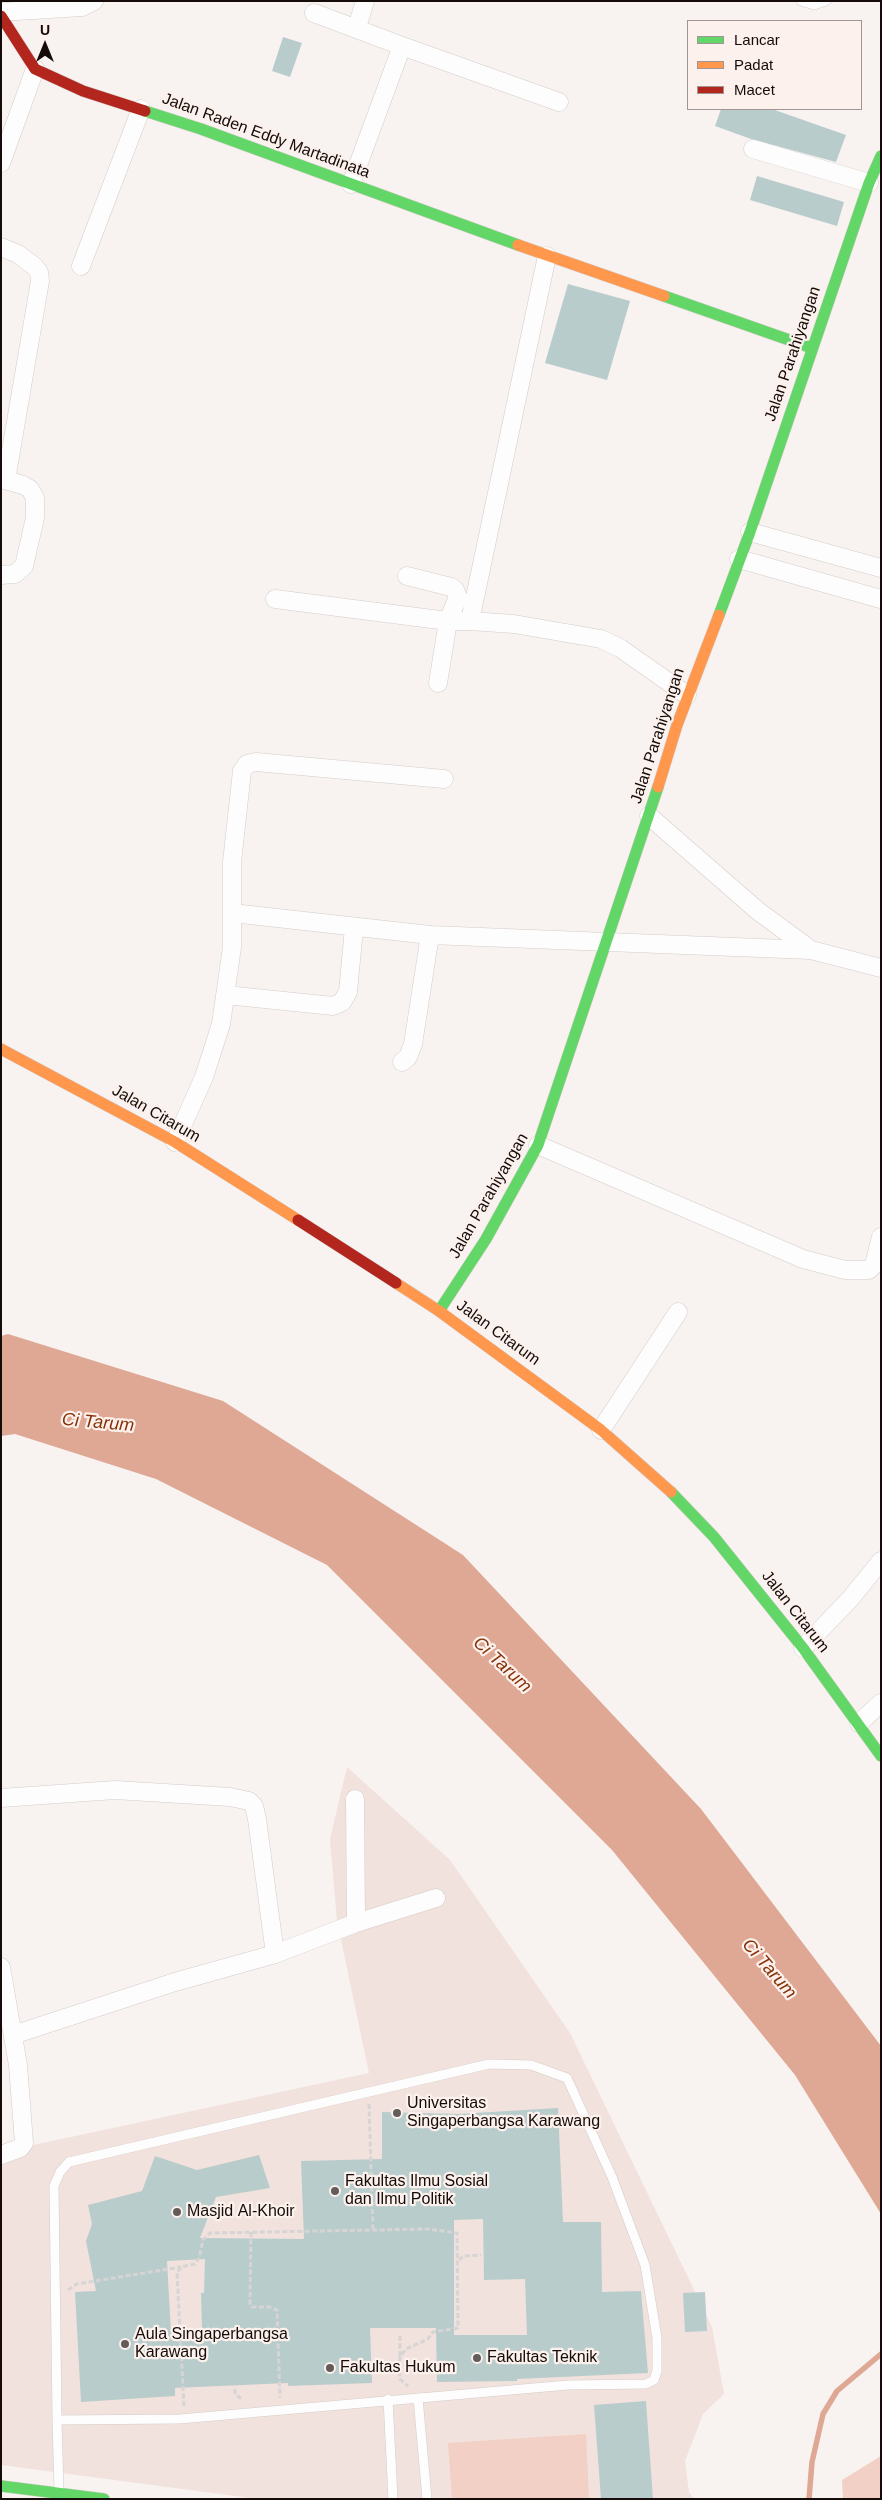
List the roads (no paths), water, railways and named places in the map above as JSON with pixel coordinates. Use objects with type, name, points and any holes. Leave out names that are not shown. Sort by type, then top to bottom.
[{"type":"street","points":[[1,163],[35,69],[1,14],[82,7],[94,1]]},
{"type":"street","points":[[357,27],[365,1]]},
{"type":"street","points":[[314,13],[357,27],[402,46],[559,102]]},
{"type":"street","points":[[351,184],[402,46]]},
{"type":"street","name":"Jalan Raden Eddy Martadinata","points":[[35,69],[83,91],[141,109],[547,256],[812,348]]},
{"type":"street","points":[[80,266],[141,109]]},
{"type":"street","points":[[753,148],[868,183]]},
{"type":"street","name":"Jalan Parahiyangan","points":[[438,1310],[486,1239],[538,1145],[649,816],[687,695],[750,532],[868,183],[881,156]]},
{"type":"street","points":[[1,247],[18,254],[34,266],[39,272],[40,281],[4,480],[30,489],[35,498],[35,518],[24,566],[15,574],[1,575]]},
{"type":"street","points":[[470,621],[547,256]]},
{"type":"street","points":[[750,532],[881,568]]},
{"type":"street","points":[[739,559],[881,599]]},
{"type":"street","points":[[407,576],[455,590],[458,597],[448,621],[438,683]]},
{"type":"street","points":[[275,599],[448,621],[514,624],[601,639],[620,648],[687,695]]},
{"type":"street","points":[[175,1142],[204,1077],[221,1024],[232,947],[232,862],[242,771],[247,764],[256,762],[444,779]]},
{"type":"street","points":[[649,816],[758,910],[811,950]]},
{"type":"street","points":[[232,913],[430,935],[811,950],[881,968]]},
{"type":"street","points":[[226,995],[333,1006],[342,1002],[348,992],[354,928]]},
{"type":"street","points":[[402,1062],[408,1057],[413,1044],[430,935]]},
{"type":"street","name":"Jalan Citarum","points":[[1,1049],[175,1142],[438,1310],[601,1430],[669,1490],[714,1537],[803,1648],[881,1756]]},
{"type":"street","points":[[538,1145],[803,1259],[844,1270],[869,1270],[874,1265],[881,1237]]},
{"type":"street","points":[[601,1430],[678,1312]]},
{"type":"street","points":[[803,1648],[850,1598],[881,1561]]},
{"type":"street","points":[[859,1723],[881,1703]]},
{"type":"street","points":[[1,1798],[115,1790],[230,1797],[249,1801],[254,1806],[257,1819],[276,1954]]},
{"type":"street","points":[[355,1799],[356,1923]]},
{"type":"street","points":[[14,2035],[175,1982],[276,1954],[356,1923],[436,1898]]},
{"type":"street","points":[[1,1967],[18,2065],[24,2143],[20,2148],[1,2154]]},
{"type":"street","points":[[1,2486],[58,2496],[104,2499]]},
{"type":"lane","points":[[802,1],[814,5],[826,1]]},
{"type":"lane","points":[[57,2420],[180,2418],[568,2385],[646,2384],[654,2380],[658,2371],[658,2338],[645,2265],[612,2177],[567,2078],[530,2065],[489,2064],[69,2162],[60,2172],[54,2186],[57,2420],[58,2496]]},
{"type":"lane","points":[[418,2398],[427,2499]]},
{"type":"lane","points":[[388,2399],[392,2499]]},
{"type":"water","name":"Ci Tarum","points":[[8,1334],[223,1401],[463,1555],[701,1809],[881,2046],[881,2214],[795,2075],[612,1850],[327,1565],[156,1479],[15,1434],[1,1436],[1,1336]]},
{"type":"waterway","points":[[809,2499],[812,2462],[823,2414],[837,2391],[881,2354]]},
{"type":"place","name":"Universitas Singaperbangsa Karawang","points":[[397,2113]]},
{"type":"place","name":"Fakultas Ilmu Sosial dan Ilmu Politik","points":[[335,2191]]},
{"type":"place","name":"Masjid Al-Khoir","points":[[177,2212]]},
{"type":"place","name":"Aula Singaperbangsa Karawang","points":[[125,2344]]},
{"type":"place","name":"Fakultas Teknik","points":[[477,2358]]},
{"type":"place","name":"Fakultas Hukum","points":[[330,2368]]}]
